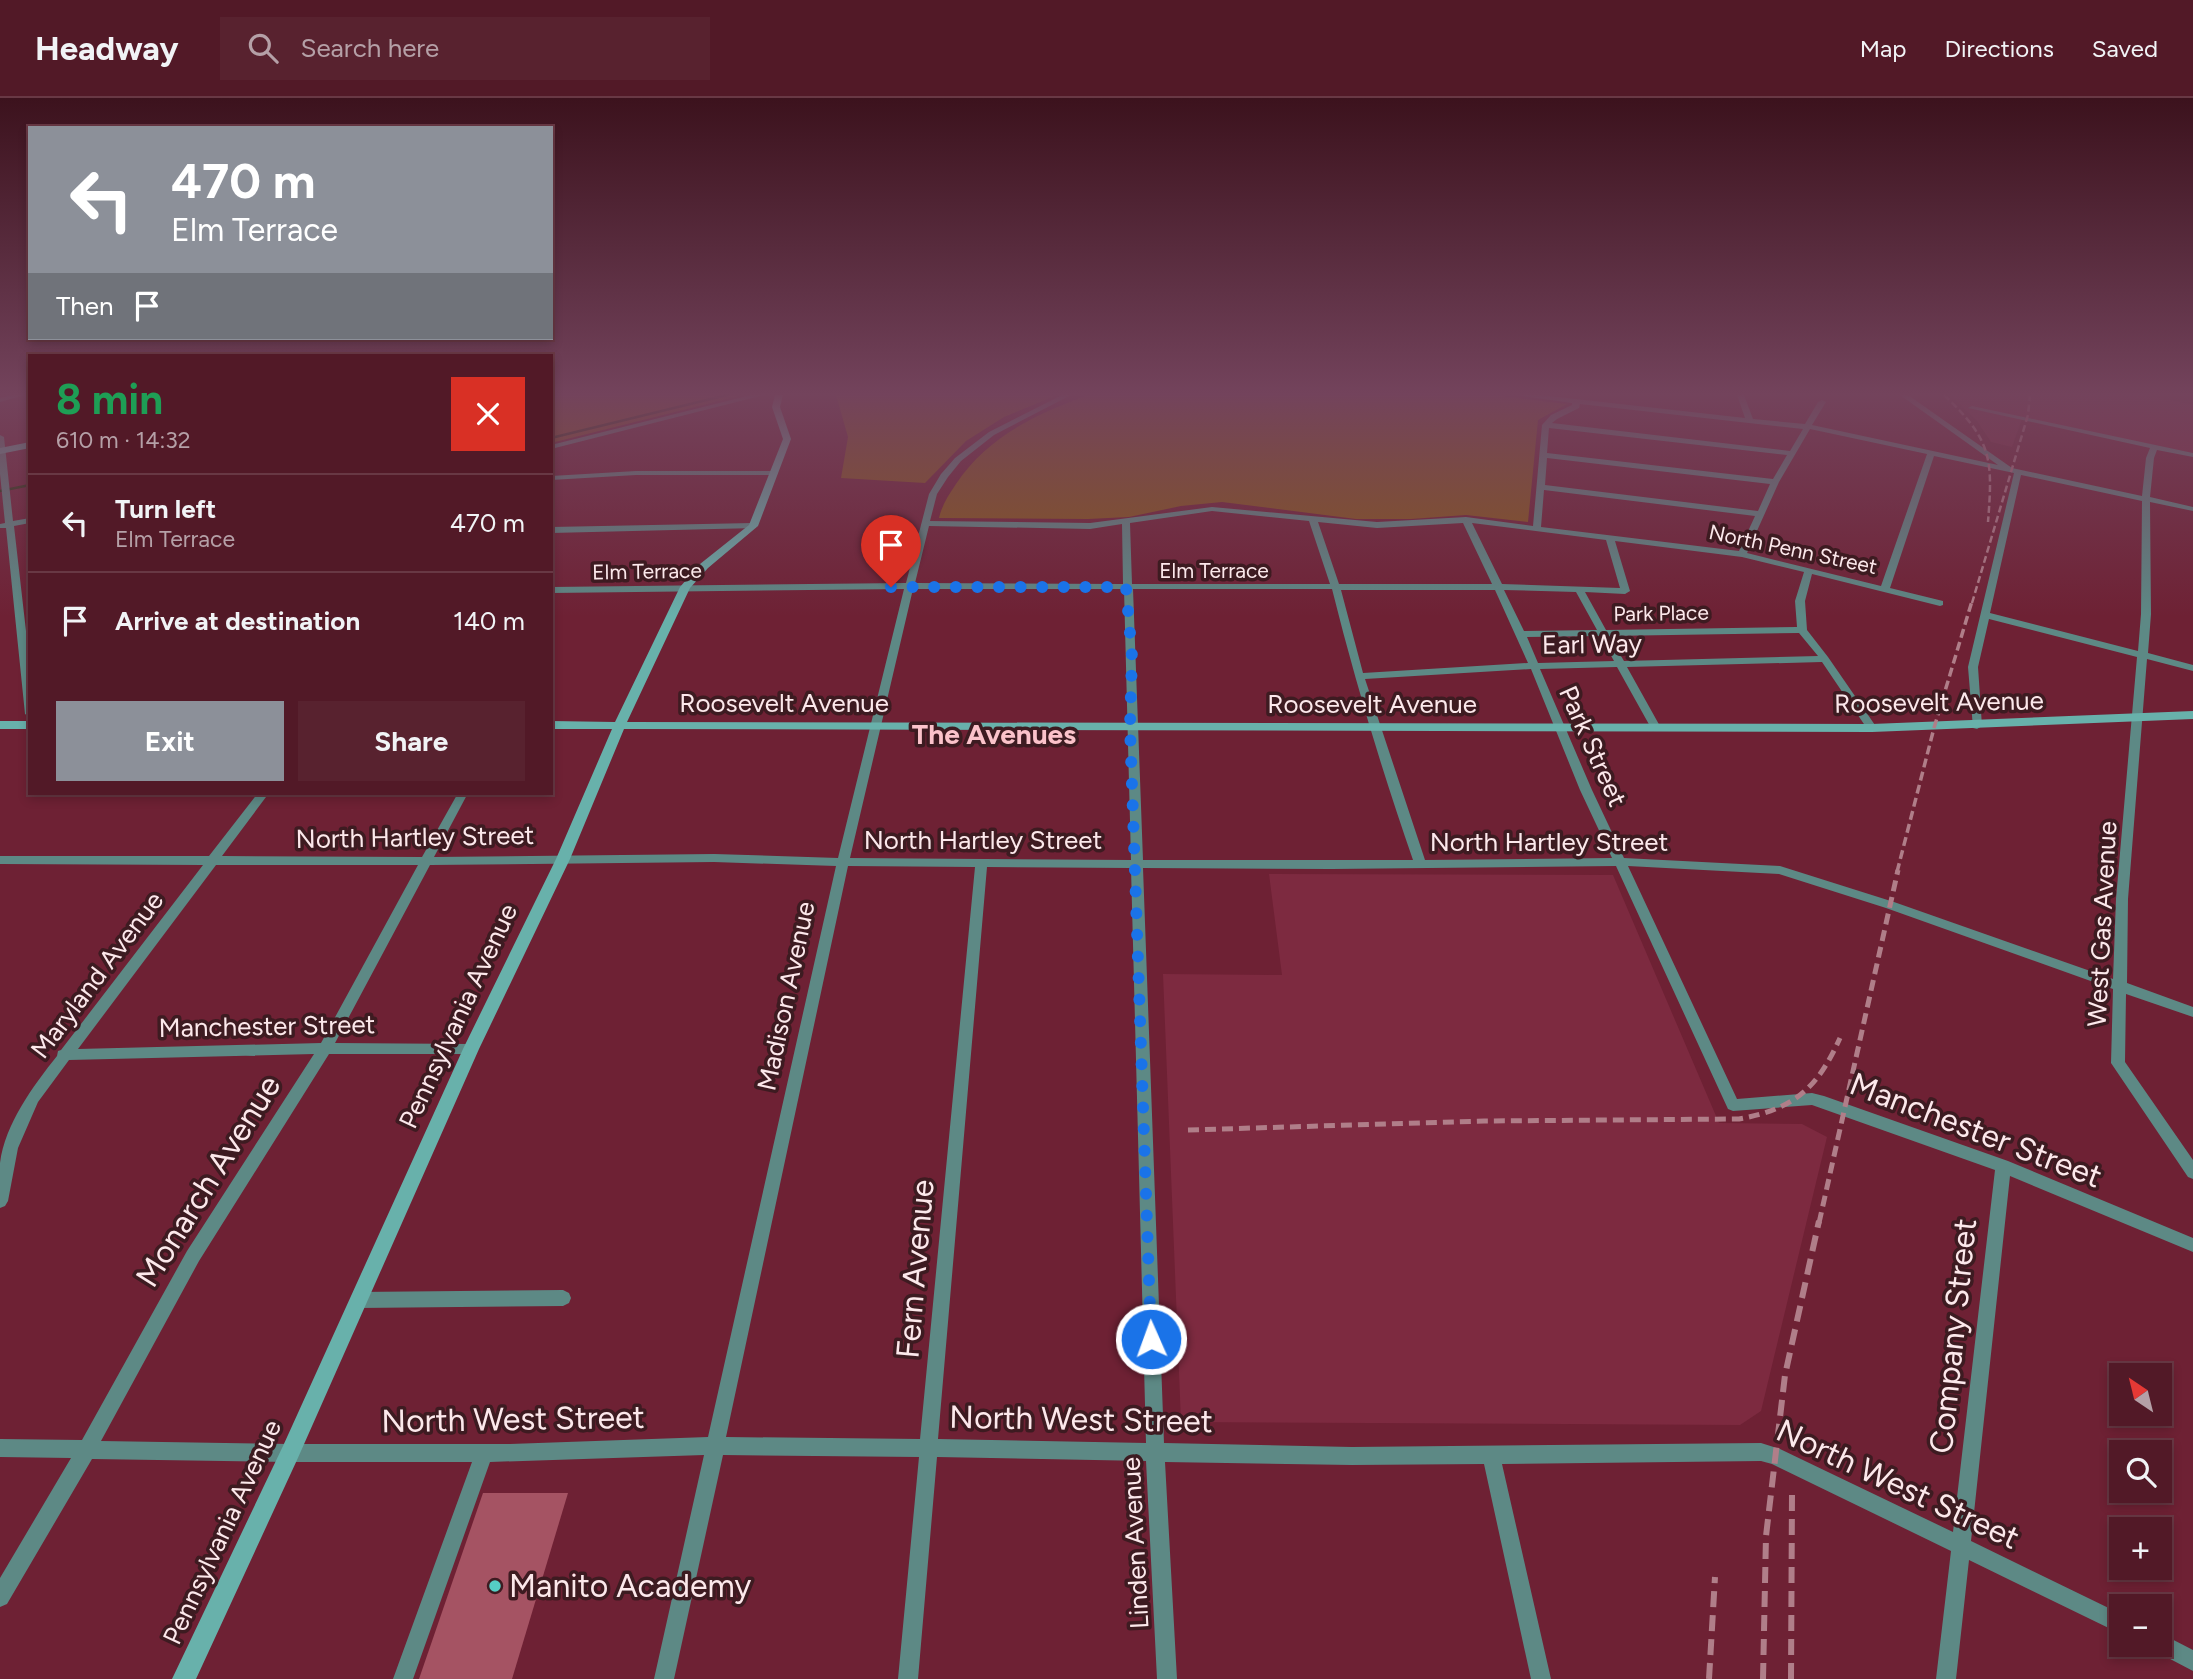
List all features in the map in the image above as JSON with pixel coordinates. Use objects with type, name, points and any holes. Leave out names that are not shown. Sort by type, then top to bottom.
[{"type":"street","points":[[3,469],[6,490],[4,526],[28,675]]},
{"type":"street","name":"Pennsylvania Avenue","points":[[184,1679],[290,1453],[471,1049],[563,859],[619,726],[685,587],[704,566],[753,526],[776,469]]},
{"type":"street","name":"Madison Avenue","points":[[664,1679],[717,1446],[841,862],[933,494],[942,477],[951,469]]},
{"type":"street","points":[[1537,529],[1542,469]]},
{"type":"street","points":[[1665,469],[1775,482]]},
{"type":"street","points":[[1742,554],[1782,469]]},
{"type":"street","points":[[1885,588],[1926,469]]},
{"type":"street","points":[[2004,469],[2193,509]]},
{"type":"street","name":"West Gas Avenue","points":[[2149,469],[2146,499],[2146,614],[2123,899],[2118,1063],[2193,1172]]},
{"type":"street","points":[[1978,726],[1973,667],[2014,471]]},
{"type":"street","points":[[553,478],[636,473],[774,473]]},
{"type":"street","points":[[1541,486],[1762,514]]},
{"type":"street","name":"North Penn Street","points":[[926,523],[1090,526],[1212,509],[1377,525],[1466,520],[1742,554],[1940,603]]},
{"type":"street","points":[[1313,519],[1336,588],[1359,676],[1377,726],[1394,789],[1420,864]]},
{"type":"street","points":[[4,526],[28,520]]},
{"type":"street","name":"Park Street","points":[[1466,520],[1521,634],[1559,727],[1733,1105]]},
{"type":"street","name":"Linden Avenue","points":[[1126,522],[1126,587],[1132,656],[1130,727],[1155,1451],[1167,1679]]},
{"type":"street","points":[[553,530],[753,526]]},
{"type":"street","name":"Elm Terrace","points":[[553,590],[685,587],[1499,587],[1625,591],[1610,538]]},
{"type":"street","points":[[1809,570],[1800,601],[1802,631],[1825,659],[1872,728]]},
{"type":"street","points":[[1578,588],[1656,728]]},
{"type":"street","points":[[1986,615],[2193,668]]},
{"type":"street","name":"Park Place","points":[[1521,634],[1802,631]]},
{"type":"street","name":"Earl Way","points":[[1359,676],[1534,666],[1825,659]]},
{"type":"street","name":"Roosevelt Avenue","points":[[553,725],[1872,728],[1978,726],[2193,715]]},
{"type":"street","points":[[0,724],[28,725]]},
{"type":"street","name":"Maryland Avenue","points":[[0,1201],[11,1147],[32,1099],[262,795]]},
{"type":"street","name":"Monarch Avenue","points":[[0,1597],[86,1451],[193,1256],[325,1048],[462,795]]},
{"type":"street","name":"North Hartley Street","points":[[0,860],[211,862],[714,858],[841,862],[1136,864],[1621,862],[1780,870],[2193,1012]]},
{"type":"street","name":"Fern Avenue","points":[[908,1679],[981,863]]},
{"type":"street","name":"Manchester Street","points":[[63,1055],[325,1048],[471,1049]]},
{"type":"street","name":"Manchester Street","points":[[1733,1105],[1779,1104],[1812,1099],[1824,1102],[2003,1166],[2193,1245]]},
{"type":"street","name":"Company Street","points":[[1946,1679],[2003,1166]]},
{"type":"street","points":[[358,1300],[563,1298]]},
{"type":"street","name":"North West Street","points":[[0,1448],[290,1453],[485,1452],[717,1446],[1352,1456],[1761,1452],[1774,1455],[2109,1618]]},
{"type":"street","points":[[403,1679],[485,1452]]},
{"type":"street","points":[[1491,1454],[1541,1679]]},
{"type":"street","points":[[2172,1650],[2193,1661]]},
{"type":"shaded area","points":[[843,469],[939,469],[925,483],[841,478]]},
{"type":"shaded area","points":[[967,469],[1533,469],[1528,522],[1466,515],[1356,519],[1222,502],[1181,506],[1129,517],[939,518]]},
{"type":"shaded area","points":[[1269,874],[1613,875],[1719,1123],[1802,1124],[1827,1137],[1761,1411],[1740,1425],[1181,1422],[1163,974],[1282,975]]},
{"type":"building","name":"Manito Academy","points":[[483,1493],[568,1493],[512,1679],[419,1679]]},
{"type":"waterway","points":[[0,491],[28,485]]},
{"type":"railway","points":[[1988,522],[1989,469]]},
{"type":"railway","points":[[1972,603],[2012,469]]},
{"type":"railway","points":[[1897,872],[1934,728],[1972,601]]},
{"type":"railway","points":[[1819,1223],[1898,870]]},
{"type":"railway","points":[[1188,1130],[1484,1121],[1739,1119],[1775,1109],[1801,1094],[1822,1071],[1840,1038]]},
{"type":"railway","points":[[1763,1679],[1766,1536],[1785,1375],[1819,1221]]},
{"type":"railway","points":[[1791,1679],[1792,1494]]},
{"type":"railway","points":[[1709,1679],[1715,1577]]},
{"type":"place","name":"Manito Academy","points":[[495,1586]]},
{"type":"district","name":"The Avenues","points":[[994,734]]},
{"type":"route","points":[[891,587],[1126,587],[1132,656],[1130,727],[1151,1339]]}]
